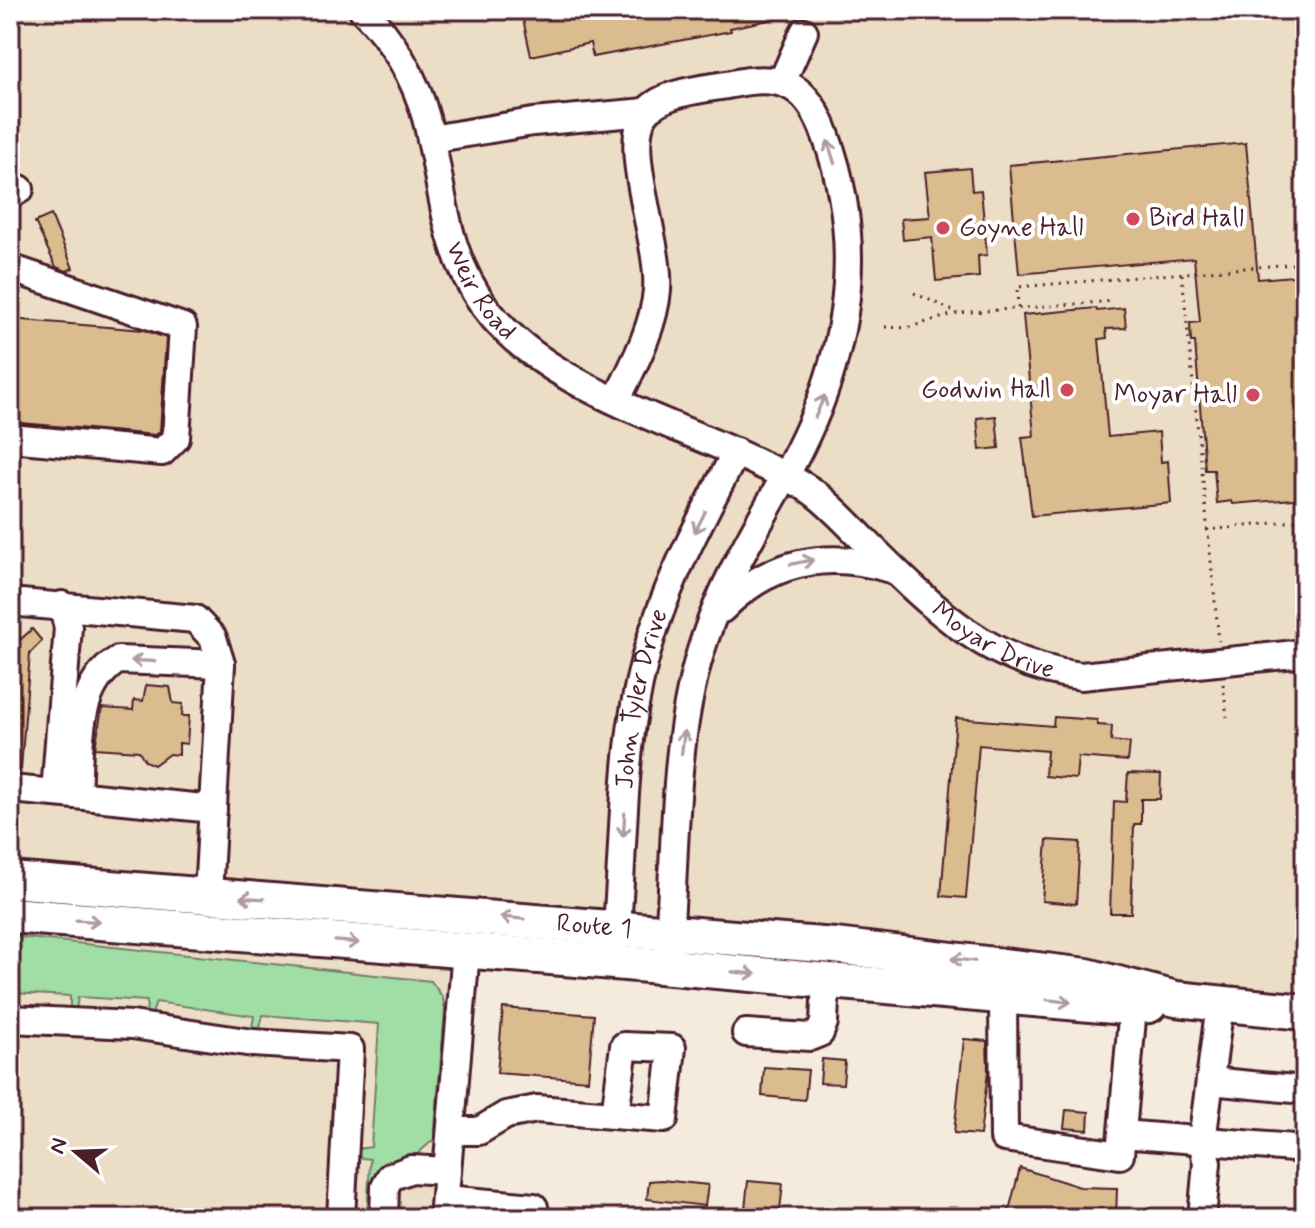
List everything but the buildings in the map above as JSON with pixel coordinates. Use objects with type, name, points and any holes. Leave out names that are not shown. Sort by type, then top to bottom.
[{"type":"main road","name":"Route 1","points":[[10,880],[835,946],[1059,972],[1176,999],[1305,1012]]},
{"type":"main road","name":"Route 1","points":[[10,915],[666,966],[1133,1007],[1176,999]]},
{"type":"lane","name":"Weir Road","points":[[363,10],[383,32],[414,83],[431,139],[442,212],[453,246],[483,305],[527,351],[553,369],[736,452]]},
{"type":"lane","points":[[431,139],[533,122],[646,112],[674,96],[750,80],[782,82],[804,32]]},
{"type":"lane","name":"John Tyler Drive","points":[[666,966],[690,693],[714,617],[732,573],[809,431],[837,357],[850,278],[843,196],[832,152],[819,117],[807,97],[782,82]]},
{"type":"lane","points":[[617,399],[648,328],[657,294],[656,254],[636,141],[646,112]]},
{"type":"lane","points":[[10,268],[183,327],[176,438],[162,452],[10,438]]},
{"type":"lane","name":"John Tyler Drive","points":[[614,962],[631,730],[643,665],[661,607],[736,452]]},
{"type":"lane","name":"Moyar Drive","points":[[736,452],[814,493],[975,640],[1031,666],[1081,676],[1305,653]]},
{"type":"lane","points":[[714,617],[743,588],[787,565],[834,558],[864,561],[897,570]]},
{"type":"lane","points":[[10,602],[195,619],[213,638],[221,664],[208,895]]},
{"type":"lane","points":[[62,605],[68,627],[66,794]]},
{"type":"lane","points":[[66,794],[91,689],[105,668],[118,660],[221,664]]},
{"type":"lane","points":[[10,789],[213,809]]},
{"type":"lane","points":[[466,951],[444,1208],[534,1207],[536,1218]]},
{"type":"lane","points":[[746,1033],[810,1037],[820,1033],[824,1022],[826,980]]},
{"type":"lane","points":[[1003,995],[1004,1138],[1120,1155],[1133,1007]]},
{"type":"lane","points":[[1202,1218],[1207,1163],[1202,1141],[1220,1004]]},
{"type":"lane","points":[[10,1019],[132,1025],[253,1043],[350,1049],[341,1218]]},
{"type":"lane","points":[[1210,1081],[1305,1090]]},
{"type":"lane","points":[[451,1131],[479,1131],[506,1115],[537,1109],[615,1115]]},
{"type":"lane","points":[[1122,1134],[1305,1149]]},
{"type":"lane","points":[[384,1218],[385,1187],[390,1177],[411,1169],[447,1171]]},
{"type":"path","points":[[1018,308],[1017,287],[1305,263]]},
{"type":"path","points":[[1182,274],[1227,717]]},
{"type":"path","points":[[914,293],[958,313]]},
{"type":"path","points":[[885,327],[906,328],[958,313],[1114,301]]},
{"type":"path","points":[[1206,530],[1305,520]]},
{"type":"shaded area","points":[[10,10],[1305,10],[1305,1003],[469,916],[448,1218],[10,1218]]},
{"type":"green space","points":[[10,936],[431,981],[443,998],[445,1010],[434,1139],[413,1158],[373,1218],[367,1218],[370,1159],[355,1157],[357,1149],[371,1147],[379,1024],[263,1015],[259,1032],[252,1029],[254,1016],[156,1002],[151,1017],[146,1016],[147,1001],[78,997],[76,1010],[70,1009],[70,996],[10,993]]},
{"type":"place","name":"Bird Hall","points":[[1133,219]]},
{"type":"place","name":"Goyne Hall","points":[[943,228]]},
{"type":"place","name":"Godwin Hall","points":[[1067,390]]},
{"type":"place","name":"Moyar Hall","points":[[1253,395]]}]
